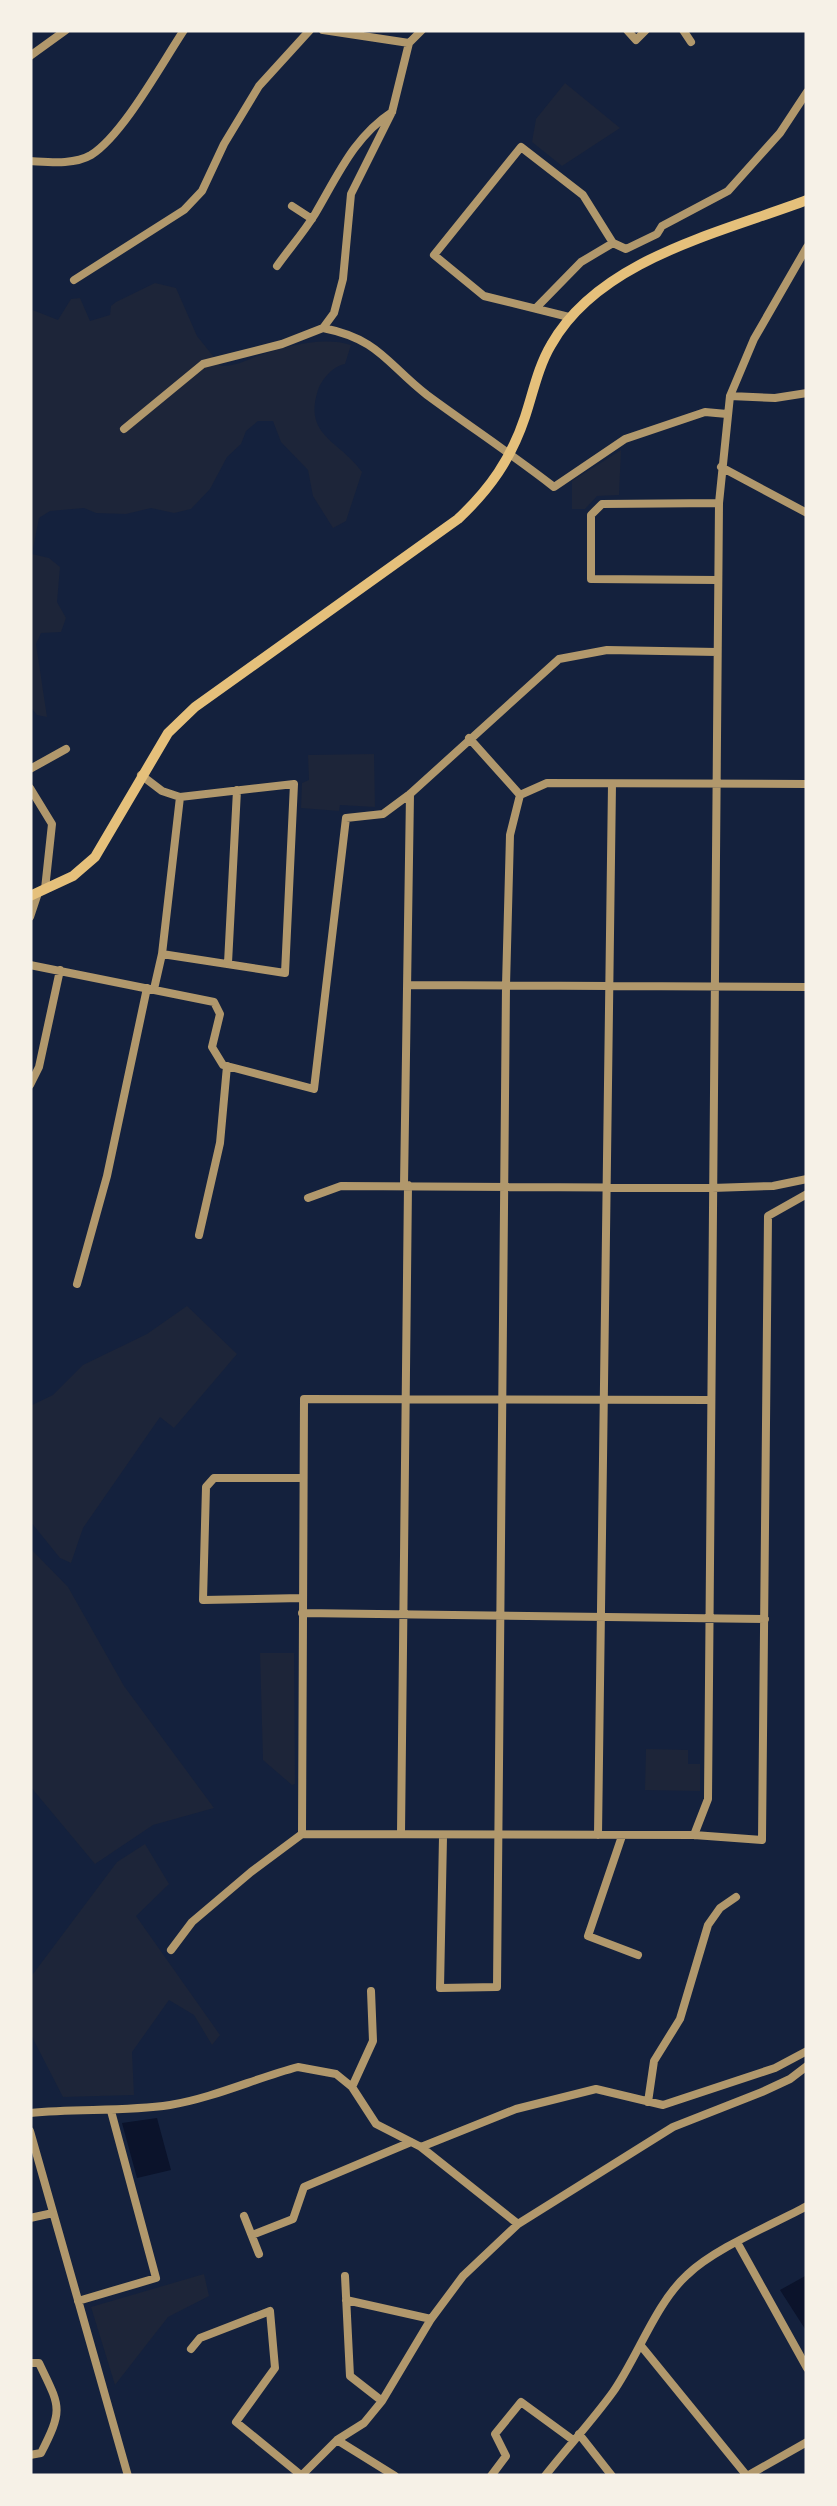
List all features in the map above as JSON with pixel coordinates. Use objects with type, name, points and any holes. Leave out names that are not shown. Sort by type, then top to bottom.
[{"type":"main road","points":[[38,893],[74,876],[95,856],[168,733],[195,707],[458,519],[490,489],[511,453],[542,362],[569,317],[614,276],[641,262],[807,200]]},
{"type":"street","points":[[30,56],[66,30]]},
{"type":"street","points":[[30,161],[73,160],[90,155],[121,124],[184,30]]},
{"type":"street","points":[[74,280],[184,210],[202,190],[252,96],[310,30]]},
{"type":"street","points":[[323,30],[409,44]]},
{"type":"street","points":[[385,30],[385,41]]},
{"type":"street","points":[[323,328],[334,313],[343,279],[351,194],[392,112],[409,44],[422,30]]},
{"type":"street","points":[[628,30],[636,40],[646,30]]},
{"type":"street","points":[[684,30],[691,42]]},
{"type":"street","points":[[569,317],[484,296],[434,255],[521,147],[583,195],[613,243],[626,249],[728,191],[780,133],[807,92]]},
{"type":"street","points":[[277,266],[312,219],[356,143],[373,124],[392,112]]},
{"type":"street","points":[[292,206],[312,219]]},
{"type":"street","points":[[536,308],[581,262],[613,243]]},
{"type":"street","points":[[694,1834],[708,1800],[718,504],[730,396],[754,339],[807,247]]},
{"type":"street","points":[[124,429],[203,364],[282,344],[323,328],[345,332],[372,346],[428,395],[554,488],[626,438],[705,412],[727,414]]},
{"type":"street","points":[[730,396],[775,398],[807,392]]},
{"type":"street","points":[[721,468],[807,513]]},
{"type":"street","points":[[718,504],[602,504],[590,515],[590,579],[718,580]]},
{"type":"street","points":[[225,1065],[314,1089],[346,818],[383,814],[410,794],[559,659],[606,650],[716,652]]},
{"type":"street","points":[[469,738],[520,795]]},
{"type":"street","points":[[30,768],[66,749]]},
{"type":"street","points":[[141,775],[162,792],[180,797],[294,784],[285,972],[162,954]]},
{"type":"street","points":[[442,1836],[440,1988],[497,1987],[506,984],[513,817],[520,795],[548,782],[807,784]]},
{"type":"street","points":[[598,1835],[612,784]]},
{"type":"street","points":[[30,788],[52,824],[30,917]]},
{"type":"street","points":[[228,964],[236,790]]},
{"type":"street","points":[[401,1834],[410,794]]},
{"type":"street","points":[[77,1284],[162,954],[180,797]]},
{"type":"street","points":[[30,965],[214,1002],[220,1014],[212,1046],[225,1065],[220,1143],[199,1235]]},
{"type":"street","points":[[30,1084],[38,1067],[60,970]]},
{"type":"street","points":[[409,985],[807,987]]},
{"type":"street","points":[[308,1198],[341,1186],[712,1188],[773,1186],[807,1179]]},
{"type":"street","points":[[171,1950],[192,1922],[302,1834],[694,1834],[762,1840],[768,1216],[807,1194]]},
{"type":"street","points":[[302,1834],[304,1399],[710,1400]]},
{"type":"street","points":[[302,1598],[203,1600],[206,1488],[214,1478],[303,1478]]},
{"type":"street","points":[[302,1613],[764,1620]]},
{"type":"street","points":[[622,1836],[588,1936],[638,1954]]},
{"type":"street","points":[[648,2102],[654,2061],[680,2019],[708,1925],[720,1908],[736,1897]]},
{"type":"street","points":[[352,2088],[373,2042],[371,1991]]},
{"type":"street","points":[[421,2147],[516,2110],[596,2089],[663,2105],[775,2068],[807,2050]]},
{"type":"street","points":[[191,2348],[200,2338],[270,2311],[276,2368],[236,2422],[301,2476],[337,2440],[364,2423],[382,2401],[431,2319],[464,2276],[518,2224],[672,2128],[790,2080],[807,2066]]},
{"type":"street","points":[[30,2114],[174,2104],[298,2067],[336,2074],[352,2088],[376,2124],[421,2147],[518,2224]]},
{"type":"street","points":[[78,2301],[156,2278],[111,2111]]},
{"type":"street","points":[[30,2131],[128,2476]]},
{"type":"street","points":[[252,2235],[293,2219],[304,2187],[412,2142]]},
{"type":"street","points":[[545,2476],[612,2394],[668,2296],[687,2275],[705,2261],[807,2206]]},
{"type":"street","points":[[30,2218],[54,2213]]},
{"type":"street","points":[[244,2216],[259,2254]]},
{"type":"street","points":[[738,2244],[807,2368]]},
{"type":"street","points":[[345,2276],[350,2376],[382,2401]]},
{"type":"street","points":[[346,2300],[431,2319]]},
{"type":"street","points":[[642,2347],[747,2476],[807,2442]]},
{"type":"street","points":[[30,2363],[39,2363],[59,2405],[56,2423],[41,2453],[30,2454]]},
{"type":"street","points":[[491,2476],[506,2456],[495,2434],[521,2402],[576,2437],[612,2476]]},
{"type":"street","points":[[337,2440],[395,2476]]},
{"type":"shaded area","points":[[565,83],[620,128],[562,166],[532,142],[536,119]]},
{"type":"shaded area","points":[[155,283],[176,288],[197,336],[221,366],[304,343],[351,345],[345,364],[332,370],[320,386],[315,418],[319,428],[362,472],[346,521],[333,528],[313,496],[308,470],[281,442],[273,421],[258,421],[246,431],[210,489],[191,509],[174,513],[151,508],[126,514],[96,513],[84,508],[50,511],[39,518],[32,554],[49,558],[60,567],[57,602],[66,618],[61,632],[41,633],[36,644],[47,717],[37,715],[30,706],[30,309],[58,320],[71,299],[80,298],[90,321],[110,315],[116,302]]},
{"type":"shaded area","points":[[621,450],[619,495],[597,496],[585,509],[572,509],[572,481]]},
{"type":"shaded area","points":[[374,754],[375,807],[340,805],[339,811],[301,808],[302,783],[309,780],[308,755]]},
{"type":"shaded area","points":[[187,1306],[237,1354],[174,1428],[160,1417],[83,1528],[71,1563],[60,1558],[30,1521],[30,1406],[53,1395],[83,1365],[147,1334]]},
{"type":"shaded area","points":[[30,1548],[68,1587],[124,1686],[214,1808],[153,1825],[95,1864],[30,1786]]},
{"type":"shaded area","points":[[260,1653],[294,1653],[292,1785],[263,1760]]},
{"type":"shaded area","points":[[646,1749],[688,1750],[688,1764],[700,1764],[700,1791],[645,1790]]},
{"type":"shaded area","points":[[145,1844],[169,1884],[136,1916],[220,2035],[212,2045],[194,2015],[169,2000],[132,2052],[134,2095],[63,2097],[30,2033],[30,1978],[117,1862]]},
{"type":"shaded area","points":[[157,2118],[171,2170],[137,2178],[122,2123]]},
{"type":"shaded area","points":[[204,2274],[209,2296],[168,2317],[115,2385],[91,2307]]},
{"type":"shaded area","points":[[807,2275],[807,2332],[780,2290]]}]
